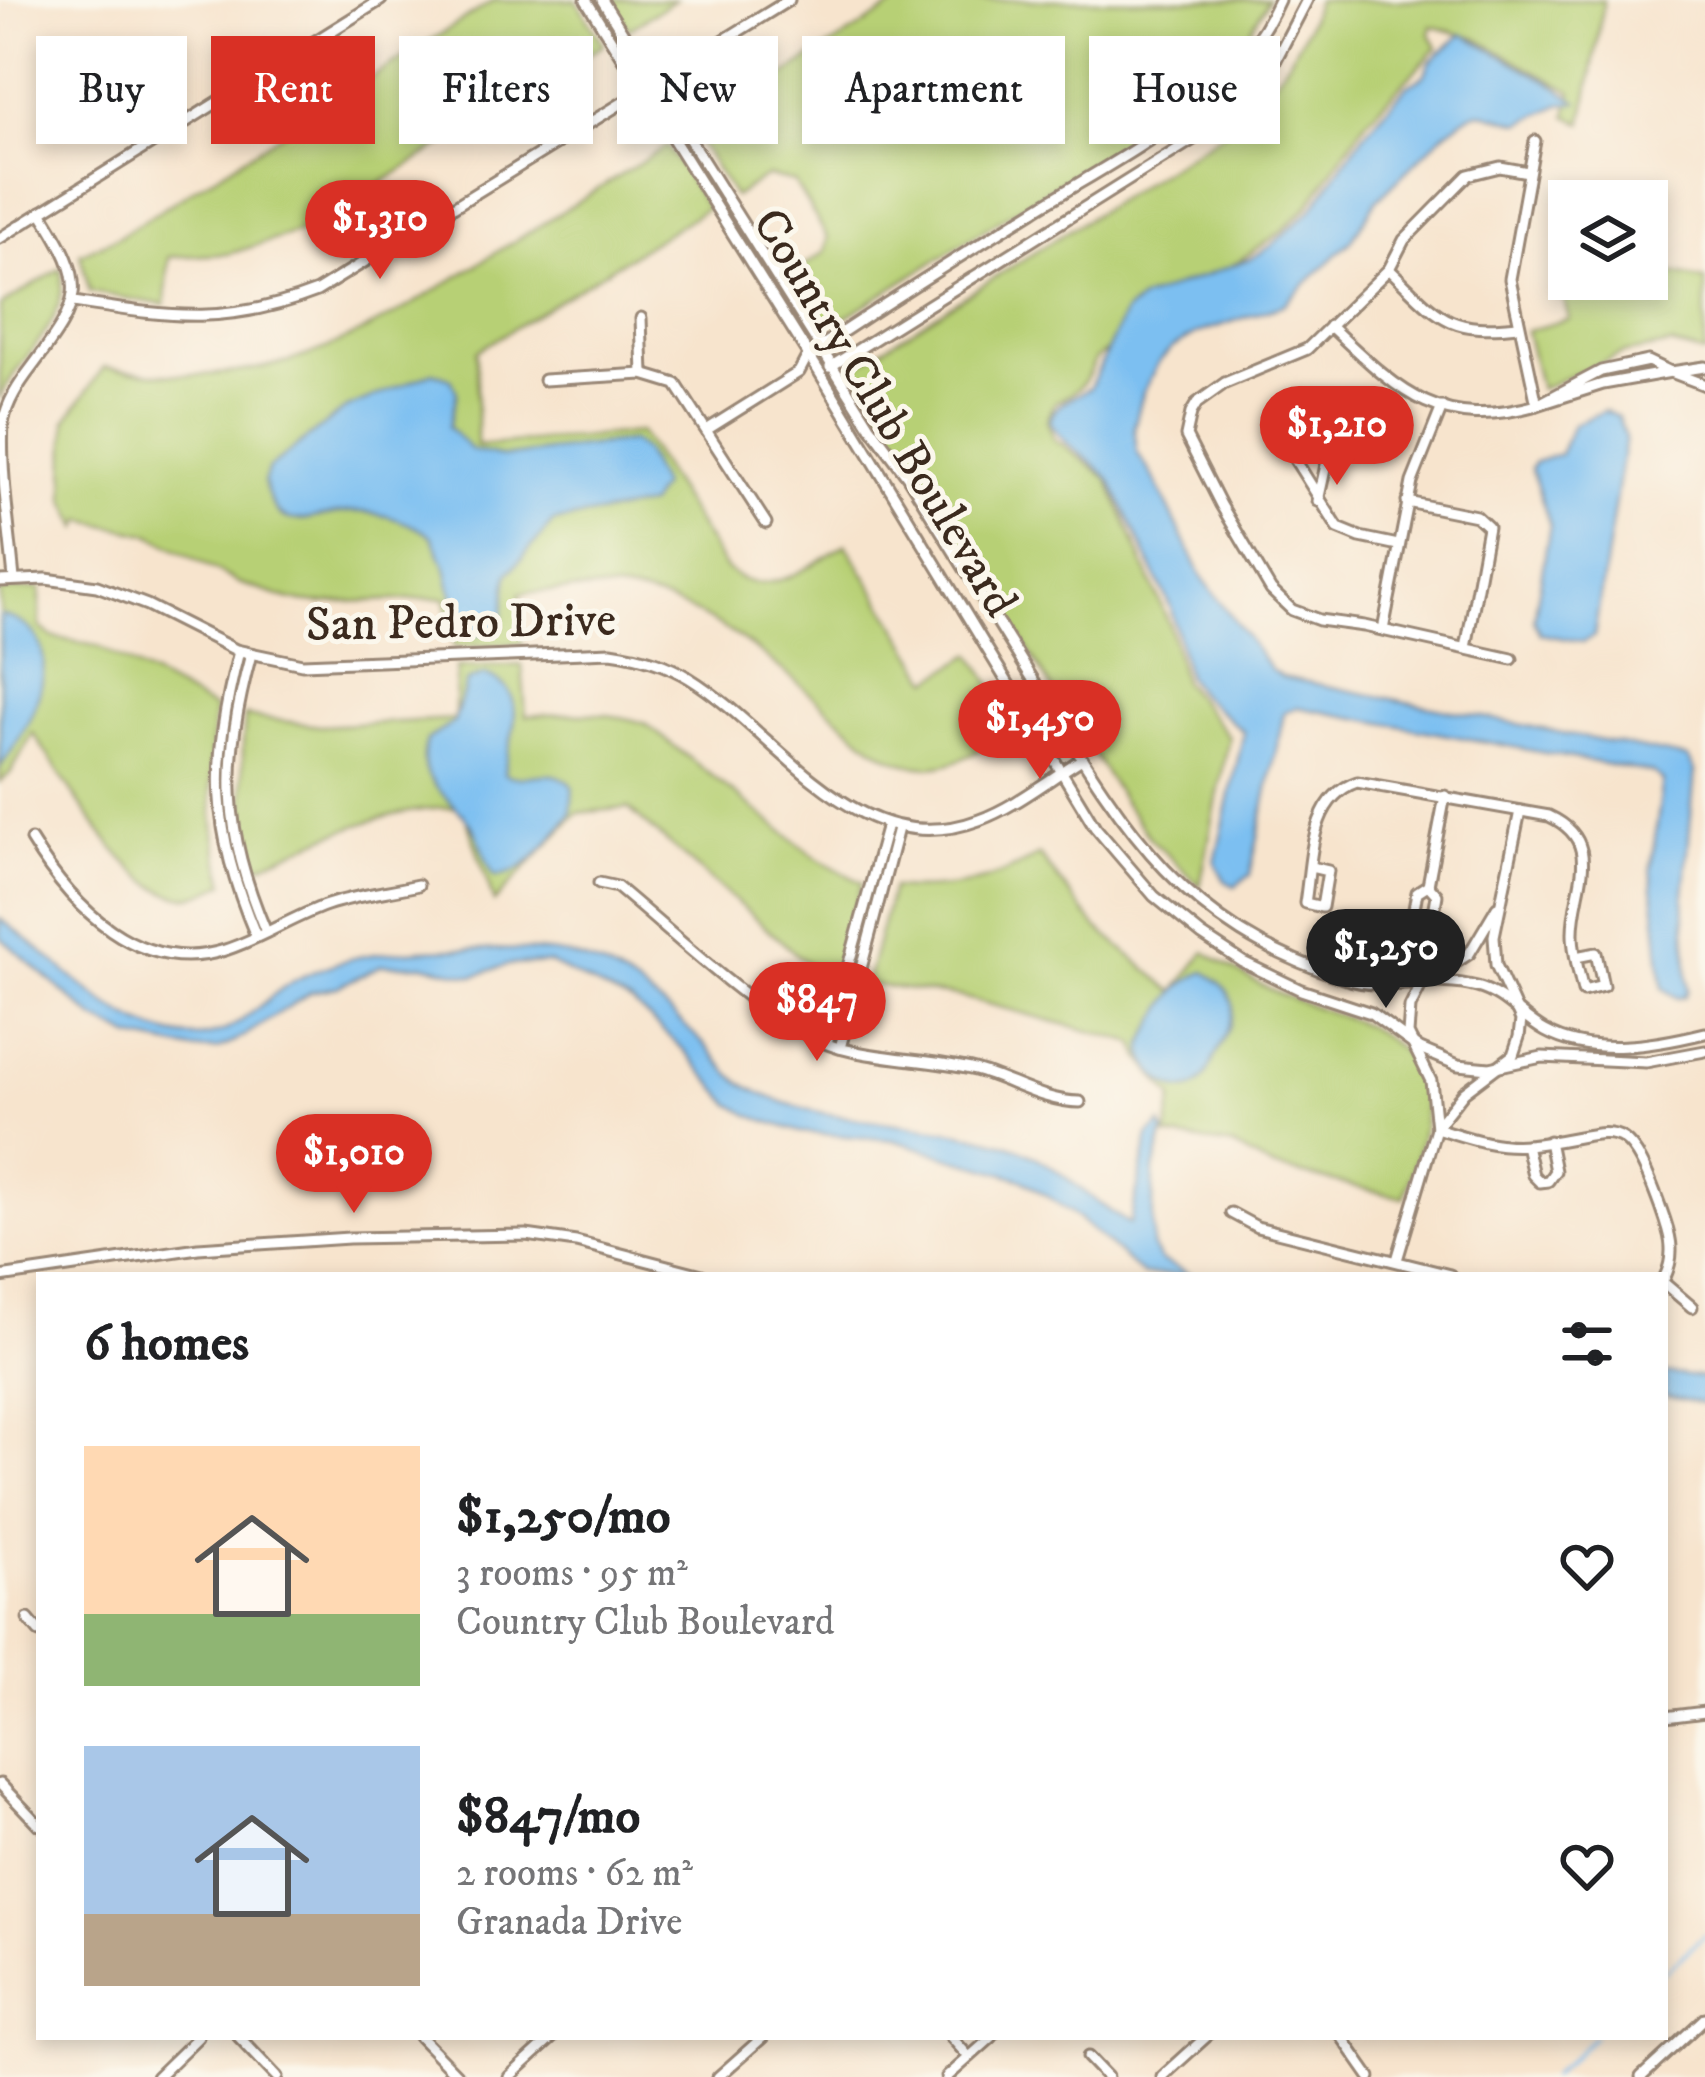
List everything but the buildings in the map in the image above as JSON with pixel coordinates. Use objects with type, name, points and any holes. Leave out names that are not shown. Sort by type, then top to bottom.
[{"type":"street","points":[[0,238],[382,0]]},
{"type":"street","name":"Country Club Boulevard","points":[[586,0],[617,50]]},
{"type":"street","name":"Country Club Boulevard","points":[[602,0],[625,36]]},
{"type":"street","points":[[732,36],[789,0]]},
{"type":"street","points":[[708,429],[800,372],[808,355],[820,347],[1198,107],[1249,54],[1280,0]]},
{"type":"street","points":[[800,372],[820,373],[832,366],[1212,129],[1271,69],[1307,0]]},
{"type":"street","points":[[73,302],[190,318],[248,312],[298,298],[364,266],[617,108]]},
{"type":"street","points":[[1535,142],[1510,279],[1537,405]]},
{"type":"street","name":"Country Club Boulevard","points":[[676,144],[1060,772],[1114,853],[1154,896],[1224,951],[1275,979],[1379,1017],[1412,1043],[1459,1065],[1480,1068],[1542,1057],[1646,1062],[1705,1051]]},
{"type":"street","name":"Country Club Boulevard","points":[[693,144],[908,477],[1112,808],[1148,854],[1235,928],[1288,958],[1346,979],[1376,987],[1448,982],[1479,988],[1517,1009],[1542,1030],[1578,1043],[1650,1044],[1705,1033]]},
{"type":"street","points":[[1512,659],[1305,616],[1280,601],[1221,506],[1186,436],[1197,403],[1238,376],[1300,353],[1330,326],[1389,269],[1404,240],[1468,175],[1487,168],[1528,172]]},
{"type":"street","points":[[14,580],[2,463],[3,422],[19,385],[65,322],[73,302],[69,260],[41,212]]},
{"type":"street","points":[[1389,269],[1441,320],[1467,328],[1518,326]]},
{"type":"street","points":[[641,318],[643,374]]},
{"type":"street","points":[[1330,326],[1401,390],[1442,407],[1500,412],[1604,384],[1705,367]]},
{"type":"street","points":[[1537,405],[1614,367],[1648,361],[1705,385]]},
{"type":"street","points":[[544,380],[643,374],[676,384],[766,523]]},
{"type":"street","points":[[1383,631],[1407,502],[1442,407]]},
{"type":"street","points":[[1277,431],[1333,524],[1345,532],[1398,545]]},
{"type":"street","points":[[1289,451],[1320,439],[1330,447],[1318,501]]},
{"type":"street","points":[[1407,502],[1476,516],[1488,527],[1466,648]]},
{"type":"street","name":"San Pedro Drive","points":[[0,581],[61,580],[113,591],[245,653],[324,665],[568,652],[644,658],[694,681],[841,801],[893,827]]},
{"type":"street","points":[[245,653],[229,778],[238,855],[261,934]]},
{"type":"street","points":[[893,827],[935,830],[968,824],[1082,758]]},
{"type":"street","points":[[1311,868],[1321,814],[1341,789],[1366,782],[1557,820],[1580,844],[1583,868],[1573,930],[1576,957]]},
{"type":"street","points":[[1428,885],[1445,796]]},
{"type":"street","points":[[1397,1260],[1436,1128],[1465,1092],[1513,1055],[1519,1037],[1517,1009],[1496,965],[1494,936],[1520,811]]},
{"type":"street","points":[[827,1043],[893,827]]},
{"type":"street","points":[[840,1048],[893,827]]},
{"type":"street","points":[[31,840],[57,879],[100,923],[127,942],[159,954],[219,952],[329,904],[418,885]]},
{"type":"street","points":[[599,883],[617,886],[771,1012],[827,1043],[951,1064],[1059,1100],[1080,1102]]},
{"type":"street","points":[[1436,1128],[1431,1081],[1407,1022],[1421,985],[1468,954],[1497,907]]},
{"type":"street","points":[[1436,1128],[1491,1144],[1526,1145],[1606,1133],[1626,1141],[1639,1152],[1673,1247],[1667,1272]]},
{"type":"street","points":[[1526,1145],[1533,1175],[1540,1182],[1548,1181],[1555,1171],[1549,1141]]},
{"type":"street","points":[[1231,1214],[1257,1227],[1439,1272]]},
{"type":"street","points":[[0,1277],[198,1248],[349,1238],[526,1235],[690,1272]]},
{"type":"street","points":[[1668,1283],[1692,1307]]},
{"type":"street","points":[[28,1619],[36,1628]]},
{"type":"street","points":[[1668,1717],[1705,1715]]},
{"type":"street","points":[[0,1784],[36,1823]]},
{"type":"street","points":[[1641,2077],[1705,2018]]},
{"type":"street","points":[[157,2077],[195,2040]]},
{"type":"street","points":[[242,2040],[277,2077]]},
{"type":"street","points":[[423,2040],[459,2077]]},
{"type":"street","points":[[508,2077],[550,2040]]},
{"type":"street","points":[[718,2077],[760,2040]]},
{"type":"street","points":[[954,2040],[969,2057]]},
{"type":"street","points":[[947,2077],[989,2040]]},
{"type":"street","points":[[1162,2077],[1203,2040]]},
{"type":"street","points":[[1344,2040],[1370,2077]]},
{"type":"street","points":[[1088,2057],[1107,2077]]},
{"type":"street","points":[[1654,2064],[1666,2077]]},
{"type":"green space","points":[[495,0],[576,0],[604,44],[593,51],[593,36],[438,36]]},
{"type":"green space","points":[[611,0],[675,0],[629,29]]},
{"type":"green space","points":[[904,0],[1268,0],[1248,36],[1089,36],[1089,144],[1120,144],[835,324],[819,319],[787,277],[825,252],[828,238],[794,182],[767,176],[734,197],[701,144],[778,144],[778,79],[802,64],[802,144],[1065,144],[1065,36],[846,36]]},
{"type":"green space","points":[[1317,0],[1604,0],[1583,123],[1567,116],[1572,92],[1477,39],[1432,26],[1430,34],[1437,48],[1366,121],[1308,206],[1281,232],[1095,359],[1081,386],[1055,402],[1047,421],[1054,439],[1107,478],[1169,624],[1183,682],[1229,737],[1200,886],[1149,837],[1123,801],[855,374],[857,365],[1205,144],[1280,144],[1280,72]]},
{"type":"green space","points":[[399,60],[399,144],[444,144],[306,230],[229,254],[169,257],[165,305],[90,292],[80,254],[118,237],[266,144],[375,144],[375,75]]},
{"type":"green space","points":[[667,146],[707,208],[477,351],[477,446],[640,432],[726,569],[741,579],[772,582],[846,544],[930,680],[972,654],[1018,727],[964,758],[931,767],[913,765],[873,747],[726,630],[659,599],[610,590],[520,593],[522,644],[454,647],[445,598],[291,600],[239,583],[151,535],[82,520],[79,528],[65,499],[66,421],[104,367],[213,374],[260,368],[346,340],[433,292]]},
{"type":"green space","points":[[61,268],[62,288],[51,322],[0,399],[0,306]]},
{"type":"green space","points":[[1668,272],[1705,280],[1705,354],[1671,345],[1622,354],[1540,389],[1526,331],[1569,319],[1564,300],[1668,300]]},
{"type":"green space","points":[[40,588],[40,627],[52,637],[96,646],[215,709],[211,797],[225,883],[198,895],[181,896],[139,874],[98,828],[33,733],[0,783],[0,591]]},
{"type":"green space","points":[[522,665],[526,716],[602,714],[646,724],[815,857],[862,883],[834,980],[810,966],[628,808],[577,813],[494,902],[463,808],[382,818],[253,869],[243,792],[245,716],[320,726],[455,719],[456,668]]},
{"type":"green space","points":[[1039,855],[1096,927],[1174,992],[1205,952],[1266,987],[1371,1029],[1405,1055],[1416,1073],[1424,1110],[1404,1198],[1271,1167],[1233,1146],[1166,1136],[1173,1098],[1141,1059],[1135,1043],[958,996],[866,984],[892,888],[968,884]]},
{"type":"water","points":[[1462,34],[1577,102],[1521,123],[1479,112],[1468,116],[1376,201],[1351,241],[1283,305],[1198,333],[1172,348],[1158,363],[1143,393],[1134,427],[1137,452],[1202,577],[1271,670],[1282,677],[1688,758],[1695,771],[1684,895],[1688,990],[1684,997],[1677,998],[1663,988],[1651,867],[1663,781],[1653,773],[1297,707],[1284,713],[1250,875],[1235,886],[1225,881],[1215,862],[1244,732],[1200,695],[1187,677],[1171,608],[1111,481],[1063,439],[1050,421],[1061,404],[1090,388],[1125,312],[1142,299],[1252,258],[1271,246],[1312,209],[1364,134],[1407,86],[1424,76],[1430,62]]},
{"type":"water","points":[[433,372],[451,379],[457,393],[449,427],[471,450],[503,457],[631,441],[644,451],[661,486],[649,505],[553,522],[508,574],[501,628],[478,635],[460,628],[446,568],[432,536],[400,520],[363,512],[292,520],[276,510],[264,482],[269,468],[345,409]]},
{"type":"water","points":[[1604,411],[1618,417],[1625,438],[1594,636],[1583,642],[1541,634],[1534,620],[1550,525],[1531,468],[1535,462],[1560,454],[1573,425]]},
{"type":"water","points":[[0,615],[24,625],[38,641],[43,660],[35,706],[0,767]]},
{"type":"water","points":[[485,675],[510,693],[514,704],[504,774],[556,776],[573,786],[571,814],[547,843],[518,869],[495,876],[475,831],[431,780],[424,755],[427,740],[454,722],[467,681]]},
{"type":"water","points":[[0,919],[123,1015],[191,1037],[223,1031],[296,980],[360,957],[478,949],[578,958],[620,976],[657,1001],[730,1073],[774,1099],[839,1116],[944,1130],[1009,1145],[1041,1160],[1130,1224],[1149,1136],[1161,1124],[1152,1246],[1160,1260],[1185,1272],[1140,1272],[1072,1213],[1022,1179],[893,1140],[800,1132],[751,1116],[731,1104],[685,1051],[633,1004],[549,963],[507,965],[474,976],[424,965],[382,965],[337,987],[311,992],[235,1042],[218,1049],[193,1050],[133,1038],[95,1019],[0,937]]},
{"type":"water","points":[[1205,972],[1227,991],[1232,1020],[1202,1081],[1195,1087],[1178,1088],[1153,1072],[1143,1045],[1175,992]]},
{"type":"water","points":[[1668,1373],[1705,1378],[1705,1404],[1668,1397]]},
{"type":"waterway","points":[[1668,1969],[1705,1935]]},
{"type":"waterway","points":[[1551,2077],[1591,2040]]}]
